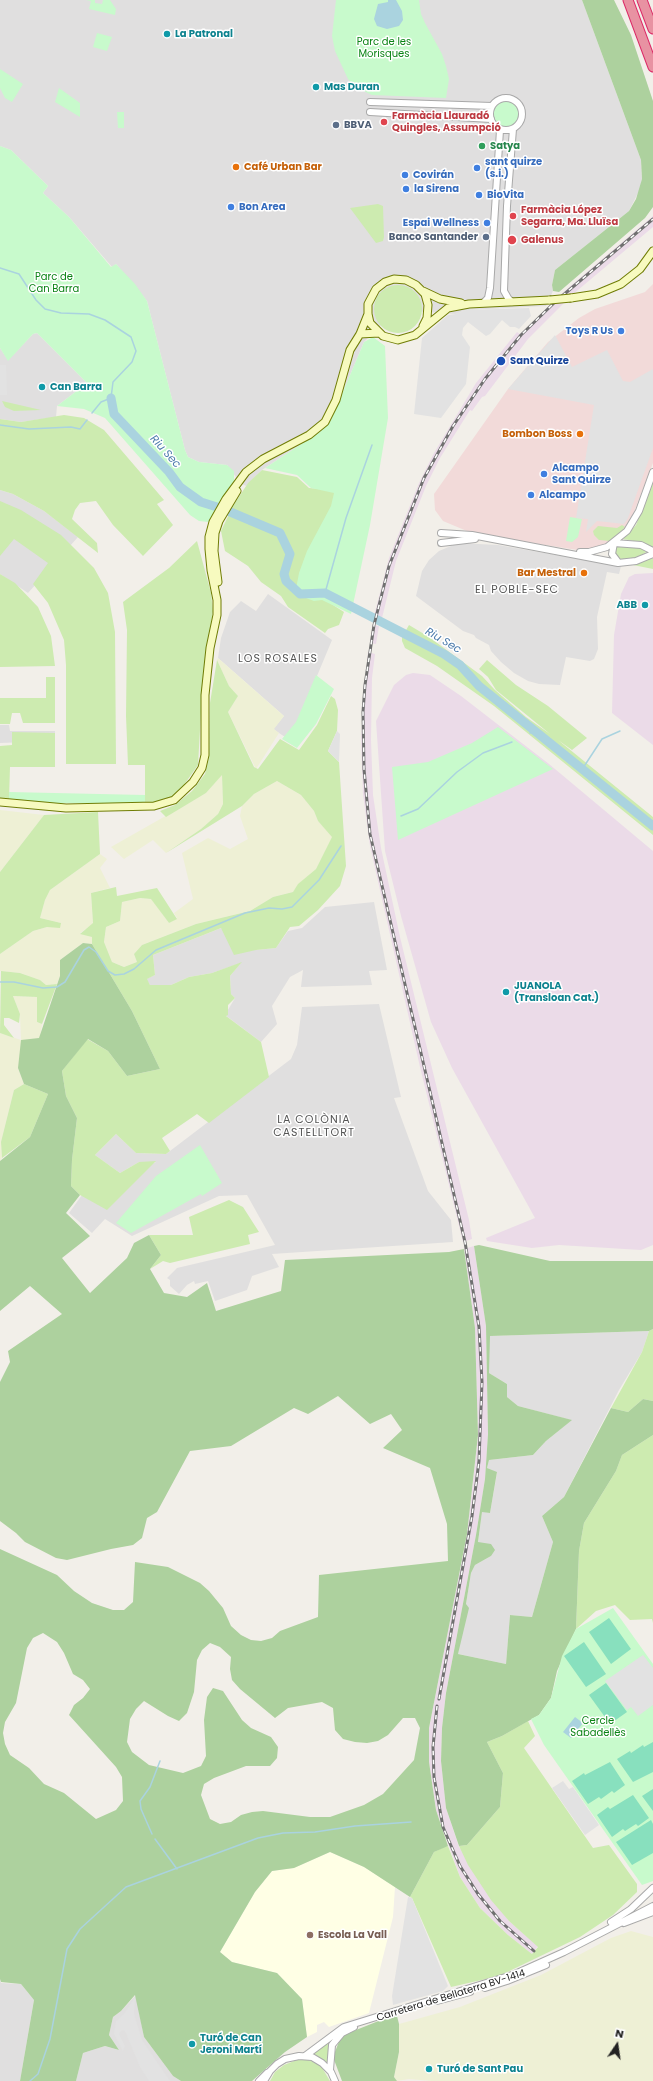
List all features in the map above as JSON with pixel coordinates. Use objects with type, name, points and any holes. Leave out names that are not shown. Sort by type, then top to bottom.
[{"type":"highway","points":[[628,0],[653,67]]},
{"type":"highway","points":[[642,0],[653,29]]},
{"type":"main road","points":[[0,802],[66,808],[151,807],[170,803],[187,789],[203,765],[205,755],[205,703],[209,657],[217,609],[209,555],[209,537],[214,522],[240,478],[263,459],[309,435],[325,422],[336,400],[350,350],[360,334],[368,314],[369,302],[378,286],[389,280],[406,280],[416,285],[423,291],[450,302],[469,304],[571,298],[597,294],[620,284],[640,269],[653,251]]},
{"type":"main road","points":[[423,291],[427,302],[428,312],[423,326]]},
{"type":"main road","points":[[368,314],[370,323],[379,333],[387,338],[400,340],[415,335],[423,326],[445,309],[469,304]]},
{"type":"main road","points":[[360,334],[379,333]]},
{"type":"main road","points":[[205,703],[220,616],[214,551],[216,529],[224,512],[244,482],[256,468],[275,454]]},
{"type":"street","points":[[507,97],[517,101],[523,114],[520,124],[507,131],[500,130],[491,119],[492,106],[499,98],[507,97]]},
{"type":"street","points":[[370,102],[492,106]]},
{"type":"street","points":[[370,112],[491,119]]},
{"type":"street","points":[[512,302],[505,295],[504,291],[507,206],[513,128]]},
{"type":"street","points":[[483,304],[488,298],[490,288],[500,130]]},
{"type":"street","points":[[618,563],[612,554],[614,543],[633,522],[653,472]]},
{"type":"street","points":[[441,533],[472,535],[618,563],[636,561],[653,552]]},
{"type":"street","points":[[441,543],[471,539],[492,540]]},
{"type":"street","points":[[566,553],[589,552],[614,543],[640,545],[653,552]]},
{"type":"street","points":[[395,2012],[515,1974],[564,1952],[587,1939],[631,1909],[653,1888]]},
{"type":"street","name":"Carretera de Bellaterra BV-1414","points":[[587,1939],[653,1907]]},
{"type":"street","name":"Carretera de Bellaterra BV-1414","points":[[306,2056],[331,2035],[344,2027],[507,1981],[566,1956],[653,1907]]},
{"type":"street","name":"Carretera de Bellaterra BV-1414","points":[[616,1928],[653,1912]]},
{"type":"street","name":"Carretera de Bellaterra BV-1414","points":[[330,2070],[332,2045],[342,2033],[370,2020]]},
{"type":"street","points":[[259,2081],[285,2058],[306,2056],[321,2062],[330,2070],[336,2081]]},
{"type":"street","points":[[264,2081],[270,2071]]},
{"type":"shaded area","points":[[0,0],[582,0],[641,160],[641,187],[629,211],[555,270],[552,285],[553,291],[546,306],[466,310],[456,314],[396,310],[364,342],[331,420],[321,431],[262,470],[246,486],[235,480],[236,477],[227,465],[199,462],[188,457],[147,301],[116,264],[112,267],[69,217],[43,193],[48,186],[11,150],[0,146]]},
{"type":"shaded area","points":[[653,216],[653,227],[572,295],[528,339],[485,396],[482,397],[472,411],[470,410],[440,458],[426,486],[396,561],[382,618],[374,616],[389,558],[419,483],[434,453],[476,383],[517,332],[520,334],[567,289]]},
{"type":"shaded area","points":[[653,284],[653,463],[629,525],[609,542],[599,547],[584,551],[474,534],[443,521],[435,510],[434,494],[508,389],[548,342],[579,318],[595,309],[645,292]]},
{"type":"shaded area","points":[[529,308],[531,316],[519,329],[510,327],[502,320],[490,334],[486,336],[468,322],[463,328],[462,335],[470,347],[466,384],[441,418],[414,414],[422,338],[448,315],[466,310]]},
{"type":"shaded area","points":[[37,333],[87,383],[57,406],[56,417],[21,422],[0,419],[0,348],[8,360],[33,334]]},
{"type":"shaded area","points":[[555,335],[572,367],[607,350],[623,381],[630,382],[653,369],[653,448],[628,518],[624,524],[597,521],[586,532],[588,519],[576,518],[594,405],[508,389]]},
{"type":"shaded area","points":[[0,365],[6,365],[7,395],[0,395]]},
{"type":"shaded area","points":[[0,490],[13,494],[44,511],[78,537],[28,593],[0,574]]},
{"type":"shaded area","points":[[458,543],[498,545],[621,566],[619,574],[607,572],[597,617],[598,649],[594,659],[590,661],[566,657],[560,685],[539,684],[528,681],[514,673],[501,662],[491,651],[489,645],[476,638],[474,635],[463,631],[416,596],[422,571],[429,560],[439,551]]},
{"type":"shaded area","points":[[653,573],[653,745],[612,713],[614,635],[621,594],[629,577],[635,574]]},
{"type":"shaded area","points":[[268,594],[332,640],[297,724],[285,737],[273,729],[284,716],[218,658],[221,638],[230,612],[241,601],[256,611]]},
{"type":"shaded area","points":[[373,625],[379,626],[376,644],[370,643]]},
{"type":"shaded area","points":[[368,652],[375,654],[372,678],[371,740],[373,795],[381,848],[400,937],[469,1220],[472,1239],[463,1242],[420,1067],[370,846],[363,794],[361,738]]},
{"type":"shaded area","points":[[218,658],[284,716],[274,729],[279,733],[256,769],[228,712],[238,696],[229,686],[217,660]]},
{"type":"shaded area","points":[[413,673],[430,675],[461,696],[549,764],[653,851],[653,1245],[641,1250],[559,1245],[532,1248],[487,1241],[486,1238],[535,1218],[452,1068],[431,1022],[401,916],[385,851],[376,721],[394,685],[406,675]]},
{"type":"shaded area","points":[[0,725],[9,725],[10,731],[55,731],[55,741],[0,743]]},
{"type":"shaded area","points":[[337,731],[340,734],[339,762],[328,751]]},
{"type":"shaded area","points":[[222,774],[223,804],[218,814],[201,829],[166,853],[153,840],[124,859],[111,847],[206,793]]},
{"type":"shaded area","points":[[277,781],[301,795],[314,811],[318,821],[333,836],[316,869],[299,884],[293,892],[273,897],[250,911],[196,924],[142,945],[134,954],[137,962],[124,967],[112,962],[104,942],[106,927],[120,921],[122,902],[140,898],[152,899],[169,923],[177,918],[174,913],[193,899],[182,853],[208,838],[230,849],[248,839],[240,816],[242,806],[254,794]]},
{"type":"shaded area","points":[[0,810],[44,815],[0,872]]},
{"type":"shaded area","points":[[100,854],[107,859],[100,868],[110,888],[91,893],[93,924],[80,933],[92,937],[92,944],[83,943],[60,960],[60,976],[57,984],[46,985],[40,980],[20,973],[0,971],[0,954],[33,931],[61,923],[40,918],[45,900],[50,890]]},
{"type":"shaded area","points":[[374,902],[387,970],[369,971],[372,985],[301,987],[303,970],[290,977],[272,1006],[277,1024],[261,1042],[225,1015],[235,998],[231,994],[230,976],[241,963],[212,973],[189,977],[171,985],[150,985],[146,979],[155,975],[153,955],[221,928],[256,950],[276,948],[288,931],[302,928],[325,907]]},
{"type":"shaded area","points":[[13,996],[37,997],[37,1022],[42,1024],[40,1038],[18,1068],[24,1084],[14,1090],[1,1142],[2,1158],[0,1161],[0,1033],[21,1040],[20,1014]]},
{"type":"shaded area","points":[[379,1004],[401,1097],[394,1098],[428,1191],[451,1220],[453,1242],[272,1254],[279,1267],[252,1276],[247,1290],[215,1301],[208,1281],[195,1284],[194,1281],[187,1285],[179,1294],[170,1286],[170,1280],[167,1278],[177,1268],[275,1245],[247,1195],[219,1196],[132,1236],[105,1219],[92,1233],[69,1213],[82,1195],[156,1162],[139,1162],[120,1173],[95,1155],[116,1134],[136,1153],[166,1154],[291,1059],[297,1045],[302,1007]]},
{"type":"shaded area","points":[[474,1246],[486,1326],[488,1434],[485,1479],[476,1535],[446,1693],[442,1728],[441,1761],[446,1808],[459,1847],[509,1921],[538,1946],[532,1954],[508,1935],[480,1908],[460,1877],[436,1810],[429,1762],[429,1728],[467,1534],[478,1435],[475,1329],[464,1249]]},
{"type":"shaded area","points":[[649,1331],[642,1352],[619,1390],[564,1497],[542,1516],[553,1542],[532,1617],[510,1615],[506,1664],[458,1654],[471,1573],[475,1565],[491,1556],[478,1543],[482,1511],[490,1513],[497,1473],[487,1468],[489,1460],[533,1455],[546,1441],[571,1420],[518,1406],[507,1397],[507,1384],[489,1373],[489,1336]]},
{"type":"shaded area","points":[[643,1655],[653,1668],[653,1705],[638,1716],[631,1707],[627,1710],[605,1681]]},
{"type":"shaded area","points":[[563,1781],[569,1789],[573,1787],[599,1825],[585,1835],[552,1788]]},
{"type":"shaded area","name":"Escola La Vall","points":[[330,1852],[364,1867],[395,1887],[393,1917],[369,2013],[329,2027],[324,2022],[317,2025],[317,2032],[307,2037],[302,1999],[277,1973],[232,1962],[220,1952],[255,1892],[272,1871],[294,1868]]},
{"type":"shaded area","points":[[408,1897],[412,1898],[448,1986],[443,1991],[393,2005],[392,1996]]},
{"type":"shaded area","points":[[631,1931],[653,1937],[653,2081],[432,2081],[409,2079],[397,2081],[394,2077],[399,2052],[399,2024],[460,2007],[541,1975],[611,1938]]},
{"type":"shaded area","points":[[0,1979],[1,1983],[21,1984],[34,2000],[20,2081],[0,2081]]},
{"type":"shaded area","points":[[136,1995],[144,2037],[173,2076],[181,2081],[76,2081],[83,2053],[105,2046],[119,2050],[109,2035],[113,2017]]},
{"type":"shaded area","points":[[135,1997],[134,2014],[142,2040],[170,2081],[149,2081],[140,2067],[125,2031],[122,2030],[119,2034],[125,2046],[123,2051],[114,2034],[116,2021],[124,2014]]},
{"type":"green space","points":[[86,0],[95,0],[95,3],[102,4],[103,0],[110,0],[116,9],[115,15],[89,9],[91,1]]},
{"type":"green space","name":"Parc de les Morisques","points":[[336,0],[419,0],[421,14],[442,54],[446,66],[449,79],[446,98],[372,95],[355,87],[348,79],[335,51],[332,36]]},
{"type":"green space","points":[[582,0],[614,0],[631,35],[653,101],[653,207],[645,218],[559,292],[553,291],[552,285],[555,270],[629,211],[636,199],[642,179],[641,160]]},
{"type":"green space","points":[[97,33],[112,37],[107,51],[93,47]]},
{"type":"green space","points":[[0,69],[23,84],[12,102],[5,98],[0,88]]},
{"type":"green space","points":[[59,88],[80,103],[80,117],[55,102]]},
{"type":"green space","points":[[507,99],[517,103],[521,113],[517,123],[507,127],[497,123],[493,113],[497,103]]},
{"type":"green space","points":[[117,112],[124,112],[124,128],[118,128]]},
{"type":"green space","name":"Parc de Can Barra","points":[[0,146],[11,150],[48,186],[43,193],[69,217],[111,267],[116,264],[135,284],[147,301],[188,457],[199,462],[227,465],[234,471],[234,482],[208,522],[199,521],[190,515],[105,418],[84,409],[57,406],[87,383],[37,333],[33,334],[8,361],[0,348]]},
{"type":"green space","points":[[378,204],[383,206],[384,237],[383,241],[376,243],[350,208]]},
{"type":"green space","points":[[393,285],[403,285],[412,289],[418,295],[421,300],[421,318],[412,329],[403,333],[393,333],[384,329],[378,323],[374,314],[374,304],[378,295],[384,289]]},
{"type":"green space","points":[[373,337],[385,346],[388,418],[370,525],[351,614],[322,600],[314,601],[295,594],[299,573],[307,551],[331,506],[334,493],[311,488],[297,475],[265,468],[321,431],[331,420],[364,342]]},
{"type":"green space","points":[[2,401],[41,410],[14,411],[5,407]]},
{"type":"green space","points":[[64,415],[84,418],[104,430],[164,500],[157,504],[173,525],[143,556],[113,525],[96,501],[80,503],[75,510],[72,519],[97,543],[98,553],[44,511],[13,494],[0,490],[0,419],[21,422]]},
{"type":"green space","points":[[262,470],[297,477],[309,488],[337,490],[322,598],[344,612],[339,625],[328,629],[325,633],[288,607],[281,596],[261,582],[248,566],[225,551],[221,531],[233,506],[248,483]]},
{"type":"green space","points":[[653,481],[653,548],[644,543],[623,539],[636,525]]},
{"type":"green space","points":[[0,501],[21,510],[61,535],[94,568],[108,593],[115,632],[116,764],[66,764],[66,665],[64,640],[48,603],[33,584],[48,563],[14,539],[0,556]]},
{"type":"green space","points":[[570,517],[582,519],[578,537],[572,542],[566,541]]},
{"type":"green space","points":[[622,525],[625,527],[610,541],[599,540],[594,535],[593,531],[598,526],[617,528]]},
{"type":"green space","points":[[197,541],[211,593],[213,611],[203,676],[198,765],[181,789],[170,798],[161,802],[145,803],[145,765],[128,765],[126,716],[127,630],[123,602],[169,568]]},
{"type":"green space","points":[[616,546],[642,547],[648,551],[636,558],[622,560],[615,554]]},
{"type":"green space","points":[[653,558],[653,569],[628,564],[646,560]]},
{"type":"green space","points":[[0,574],[15,583],[38,607],[51,636],[55,666],[0,667]]},
{"type":"green space","points":[[409,625],[429,637],[482,676],[495,690],[526,717],[550,734],[496,690],[488,677],[479,669],[487,660],[516,685],[548,706],[587,738],[572,750],[558,740],[653,817],[653,835],[494,706],[437,666],[405,648],[402,637]]},
{"type":"green space","points":[[217,660],[229,686],[238,696],[228,712],[254,767],[258,769],[280,739],[299,750],[317,725],[331,696],[335,699],[338,710],[337,731],[328,751],[339,762],[346,866],[340,886],[318,910],[299,926],[290,927],[276,948],[256,950],[234,955],[221,928],[153,955],[155,975],[147,979],[150,985],[171,985],[189,977],[212,973],[242,962],[230,976],[231,994],[235,998],[228,1005],[228,1015],[226,1016],[261,1042],[269,1077],[209,1123],[197,1114],[162,1138],[170,1151],[166,1154],[136,1153],[116,1134],[95,1155],[120,1173],[139,1162],[156,1161],[107,1210],[80,1195],[71,1186],[72,1160],[77,1118],[66,1096],[62,1071],[87,1039],[108,1051],[127,1076],[160,1069],[132,1011],[92,944],[92,937],[80,934],[93,923],[91,893],[116,887],[117,896],[157,888],[177,919],[169,923],[151,899],[140,898],[122,902],[120,921],[106,927],[104,942],[112,962],[124,967],[137,962],[134,954],[142,945],[196,924],[250,911],[273,897],[293,892],[298,884],[316,869],[332,837],[318,821],[314,811],[301,795],[277,781],[254,794],[242,806],[166,853],[201,829],[218,814],[223,804],[222,775],[206,793],[166,817],[160,811],[175,805],[192,791],[205,774],[209,758],[210,703]]},
{"type":"green space","points":[[316,675],[334,689],[316,724],[297,748],[282,739],[296,722]]},
{"type":"green space","points":[[46,677],[55,677],[55,723],[23,723],[20,713],[12,713],[10,724],[0,724],[0,698],[46,698]]},
{"type":"green space","points":[[498,727],[553,769],[398,840],[392,767],[428,762],[472,743]]},
{"type":"green space","points":[[12,732],[55,733],[55,767],[10,767],[9,799],[0,798],[0,746],[12,745]]},
{"type":"green space","points":[[9,792],[145,795],[145,803],[52,803],[9,799]]},
{"type":"green space","points":[[98,812],[100,854],[50,890],[45,900],[40,918],[61,923],[60,928],[47,927],[33,931],[0,954],[0,872],[44,815]]},
{"type":"green space","points":[[83,943],[92,944],[132,1011],[160,1069],[127,1076],[108,1051],[88,1039],[62,1071],[66,1096],[77,1118],[72,1160],[71,1186],[80,1195],[66,1213],[90,1236],[62,1258],[90,1293],[127,1258],[134,1243],[149,1235],[161,1255],[150,1269],[164,1293],[187,1297],[207,1283],[216,1311],[281,1291],[285,1260],[449,1252],[464,1249],[475,1328],[478,1435],[467,1534],[429,1728],[429,1762],[436,1810],[448,1846],[434,1852],[410,1897],[364,1867],[330,1852],[294,1868],[272,1871],[255,1892],[220,1952],[232,1962],[277,1973],[302,1999],[307,2037],[285,2052],[252,2081],[181,2081],[173,2076],[144,2037],[135,1995],[121,2011],[113,2017],[109,2035],[119,2050],[105,2046],[83,2053],[76,2081],[20,2081],[34,2000],[21,1984],[1,1982],[0,1979],[0,1549],[57,1575],[74,1591],[92,1603],[113,1610],[124,1610],[133,1602],[135,1562],[168,1567],[200,1583],[209,1591],[223,1608],[231,1626],[241,1635],[251,1640],[261,1641],[272,1638],[280,1631],[318,1617],[319,1575],[448,1561],[447,1524],[430,1468],[383,1448],[402,1430],[391,1414],[370,1424],[338,1396],[308,1414],[294,1408],[231,1446],[190,1451],[157,1512],[147,1518],[142,1538],[133,1545],[67,1560],[56,1558],[25,1542],[0,1521],[0,1382],[10,1362],[8,1351],[62,1314],[30,1286],[0,1311],[0,1161],[30,1137],[48,1094],[24,1084],[18,1068],[21,1040],[39,1038],[60,976],[60,960]],"holes":[[[43,1633],[57,1642],[64,1653],[73,1674],[83,1680],[90,1689],[83,1698],[74,1705],[69,1715],[116,1767],[122,1777],[123,1801],[116,1810],[96,1819],[64,1793],[44,1784],[29,1768],[10,1755],[5,1744],[3,1733],[5,1722],[16,1703],[27,1648],[33,1638]],[[210,1643],[220,1647],[231,1657],[230,1669],[232,1680],[240,1689],[275,1718],[288,1708],[322,1702],[333,1708],[335,1730],[343,1739],[367,1743],[378,1741],[388,1735],[403,1718],[415,1718],[420,1728],[414,1760],[383,1794],[364,1805],[330,1817],[310,1817],[263,1811],[241,1815],[231,1822],[220,1824],[210,1819],[201,1795],[204,1784],[214,1778],[246,1766],[270,1766],[277,1758],[278,1747],[271,1737],[251,1728],[242,1720],[223,1691],[213,1688],[207,1697],[204,1720],[206,1756],[201,1766],[183,1773],[149,1765],[132,1752],[127,1742],[130,1719],[136,1709],[144,1701],[179,1721],[187,1713],[194,1692],[197,1660],[202,1650]]]},
{"type":"green space","points":[[1,971],[20,973],[40,980],[46,985],[57,984],[42,1024],[37,1022],[37,997],[13,996],[20,1014],[19,1023],[9,1018],[4,1018],[4,1025],[14,1038],[0,1033]]},
{"type":"green space","points":[[24,1084],[48,1094],[30,1137],[2,1158],[1,1142],[14,1090]]},
{"type":"green space","points":[[200,1145],[222,1183],[202,1196],[201,1194],[131,1233],[116,1223],[156,1176]]},
{"type":"green space","points":[[229,1200],[243,1207],[259,1232],[248,1235],[250,1244],[170,1263],[163,1261],[150,1269],[161,1255],[149,1235],[193,1235],[189,1217]]},
{"type":"green space","points":[[479,1245],[550,1261],[653,1261],[653,1329],[649,1331],[490,1336],[489,1373],[507,1384],[507,1397],[518,1406],[572,1420],[546,1441],[533,1455],[489,1460],[487,1468],[497,1472],[490,1513],[482,1512],[478,1542],[491,1544],[495,1550],[491,1556],[475,1565],[471,1573],[466,1604],[469,1608],[458,1654],[506,1664],[510,1615],[532,1617],[553,1542],[542,1516],[564,1497],[611,1408],[628,1412],[643,1399],[653,1401],[653,1435],[622,1455],[616,1471],[584,1523],[579,1551],[576,1629],[557,1671],[551,1698],[539,1715],[502,1736],[487,1742],[503,1773],[500,1807],[467,1845],[459,1846],[446,1808],[441,1761],[442,1728],[446,1693],[485,1479],[488,1434],[486,1326],[474,1246]]},
{"type":"green space","points":[[653,1329],[653,1401],[643,1399],[628,1412],[611,1408],[642,1352],[649,1331]]},
{"type":"green space","points":[[653,1435],[653,1623],[652,1619],[630,1620],[615,1605],[596,1611],[576,1629],[579,1551],[584,1523],[616,1471],[622,1455]]},
{"type":"green space","name":"Cercle Sabadellès","points":[[613,1608],[653,1664],[653,1881],[642,1885],[544,1745],[531,1719],[539,1715],[551,1698],[562,1656],[576,1629]]},
{"type":"green space","points":[[609,1618],[631,1649],[611,1664],[589,1632]]},
{"type":"green space","points":[[584,1642],[606,1674],[586,1687],[564,1656]]},
{"type":"green space","points":[[606,1683],[627,1712],[610,1724],[589,1695]]},
{"type":"green space","points":[[528,1721],[535,1736],[524,1748],[593,1848],[609,1845],[637,1884],[637,1892],[613,1915],[580,1937],[499,1976],[451,1987],[412,1898],[410,1897],[434,1852],[444,1847],[448,1846],[460,1877],[480,1908],[508,1935],[532,1954],[538,1947],[509,1921],[491,1900],[468,1865],[459,1846],[467,1845],[500,1807],[503,1773],[487,1742],[502,1736]]},
{"type":"green space","points":[[653,1742],[653,1772],[633,1782],[617,1759],[630,1751],[631,1753],[643,1745],[644,1747]]},
{"type":"green space","points":[[610,1762],[625,1785],[614,1793],[612,1791],[601,1799],[599,1797],[588,1804],[572,1781],[584,1773],[585,1775]]},
{"type":"green space","points":[[653,1789],[653,1811],[642,1796]]},
{"type":"green space","points":[[633,1795],[649,1818],[638,1826],[636,1824],[625,1831],[623,1829],[612,1837],[597,1815],[608,1807],[610,1809]]},
{"type":"green space","points":[[651,1820],[653,1824],[653,1853],[632,1865],[616,1842]]},
{"type":"green space","points":[[391,2016],[397,2016],[399,2024],[399,2052],[394,2077],[397,2081],[342,2081],[333,2057],[340,2039],[346,2034]]},
{"type":"green space","points":[[335,2035],[328,2048],[328,2063],[313,2053]]},
{"type":"green space","points":[[299,2059],[309,2060],[321,2066],[330,2081],[270,2081],[275,2072],[284,2065]]},
{"type":"water","points":[[388,0],[396,0],[402,11],[403,20],[399,26],[387,29],[377,26],[374,19],[378,4],[388,2]]},
{"type":"water","points":[[575,1717],[583,1723],[571,1738],[563,1732]]},
{"type":"waterway","points":[[0,268],[19,274],[36,300],[45,309],[61,313],[89,314],[105,320],[131,337],[136,351],[132,362],[113,382],[111,398],[101,402],[92,413]]},
{"type":"waterway","name":"Riu Sec","points":[[111,398],[114,414],[169,472],[180,487],[201,502],[217,507]]},
{"type":"waterway","points":[[0,425],[29,429],[71,427],[80,429],[87,420]]},
{"type":"waterway","points":[[325,593],[346,518],[372,445]]},
{"type":"waterway","name":"Riu Sec","points":[[228,511],[280,533],[290,554],[284,574],[286,581],[300,594],[325,593],[444,654],[460,665],[479,686],[653,826]]},
{"type":"waterway","name":"Riu Sec","points":[[530,733],[536,731]]},
{"type":"waterway","points":[[583,768],[602,739],[620,731]]},
{"type":"waterway","points":[[401,816],[418,809],[457,772],[483,753],[512,742]]},
{"type":"waterway","points":[[0,982],[14,982],[43,988],[57,987],[65,982],[84,950],[89,947],[96,952],[108,971],[115,975],[124,974],[134,969],[156,950],[245,913],[269,908],[282,909],[292,907],[319,880],[341,846]]},
{"type":"waterway","points":[[152,1834],[141,1809],[140,1801],[150,1787],[160,1761]]},
{"type":"waterway","points":[[30,2081],[38,2074],[50,2039],[67,1949],[80,1929],[126,1887],[258,1838],[283,1833],[315,1832],[355,1826],[411,1822]]},
{"type":"waterway","points":[[155,1839],[177,1869]]},
{"type":"railway","points":[[439,1699],[472,1516],[479,1461],[482,1382],[479,1327],[465,1242],[370,834],[364,769],[363,712],[365,685],[374,625],[389,566],[424,478],[453,426],[485,379],[521,335],[555,302],[653,219]]},
{"type":"railway","points":[[437,1706],[433,1747],[434,1777],[443,1827],[460,1866],[478,1894],[500,1921],[534,1951]]},
{"type":"place","name":"La Patronal","points":[[167,34]]},
{"type":"place","name":"Mas Duran","points":[[316,87]]},
{"type":"place","name":"Farmàcia Llauradó Quingles, Assumpció","points":[[384,122]]},
{"type":"place","name":"BBVA","points":[[336,125]]},
{"type":"place","name":"Satya","points":[[482,146]]},
{"type":"place","name":"Café Urban Bar","points":[[236,167]]},
{"type":"place","name":"sant quirze (s.i.)","points":[[477,168]]},
{"type":"place","name":"Covirán","points":[[405,175]]},
{"type":"place","name":"la Sirena","points":[[406,189]]},
{"type":"place","name":"BioVita","points":[[479,195]]},
{"type":"place","name":"Bon Area","points":[[231,207]]},
{"type":"place","name":"Farmàcia López Segarra, Ma. Lluïsa","points":[[513,216]]},
{"type":"place","name":"Espai Wellness","points":[[487,223]]},
{"type":"place","name":"Banco Santander","points":[[486,237]]},
{"type":"place","name":"Galenus","points":[[512,240]]},
{"type":"place","name":"Toys R Us","points":[[621,331]]},
{"type":"place","name":"Sant Quirze","points":[[501,361]]},
{"type":"place","name":"Can Barra","points":[[42,387]]},
{"type":"place","name":"Bombon Boss","points":[[580,434]]},
{"type":"place","name":"Alcampo Sant Quirze","points":[[544,474]]},
{"type":"place","name":"Alcampo","points":[[531,495]]},
{"type":"place","name":"Bar Mestral","points":[[584,573]]},
{"type":"place","name":"ABB","points":[[645,605]]},
{"type":"place","name":"JUANOLA (Transloan Cat.)","points":[[506,992]]},
{"type":"place","name":"Escola La Vall","points":[[310,1935]]},
{"type":"place","name":"Turó de Can Jeroni Martí","points":[[192,2044]]},
{"type":"place","name":"Turó de Sant Pau","points":[[429,2069]]},
{"type":"district","name":"EL POBLE-SEC","points":[[517,590]]},
{"type":"district","name":"LOS ROSALES","points":[[278,659]]},
{"type":"district","name":"LA COLÒNIA CASTELLTORT","points":[[314,1126]]}]
